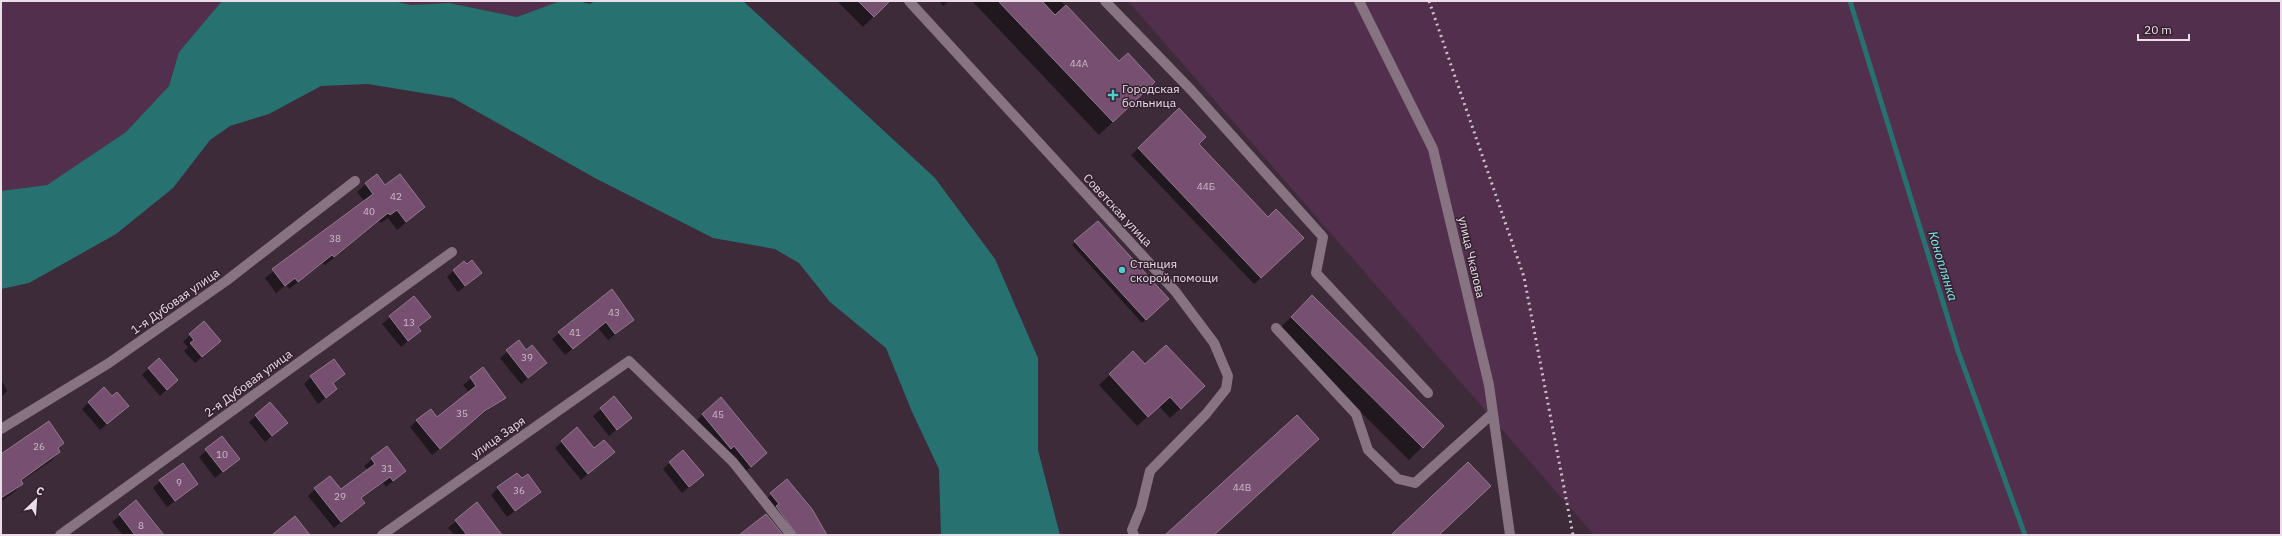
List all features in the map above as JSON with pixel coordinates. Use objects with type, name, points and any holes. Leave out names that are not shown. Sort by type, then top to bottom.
[{"type":"street","name":"Советская улица","points":[[909,1],[1175,291],[1214,342],[1228,376],[1226,389],[1206,414],[1150,471],[1141,508],[1132,530],[1134,535]]},
{"type":"street","points":[[1106,1],[1192,91],[1323,237],[1316,273],[1428,393]]},
{"type":"street","name":"улица Чкалова","points":[[1359,1],[1433,149],[1490,385],[1510,535]]},
{"type":"street","name":"1-я Дубовая улица","points":[[1,429],[109,363],[200,300],[355,181]]},
{"type":"street","name":"2-я Дубовая улица","points":[[60,535],[452,252]]},
{"type":"street","points":[[1276,328],[1356,414],[1368,450],[1398,479],[1415,484],[1493,413]]},
{"type":"street","name":"улица Заря","points":[[382,535],[629,361],[733,462],[791,535]]},
{"type":"shaded area","points":[[1,1],[222,1],[179,52],[169,86],[126,132],[47,185],[1,191]]},
{"type":"shaded area","points":[[222,1],[394,1],[411,5],[449,3],[517,17],[560,1],[578,1],[590,4],[595,1],[743,1],[935,178],[995,259],[1038,358],[1038,450],[1060,535],[941,535],[939,469],[913,414],[886,348],[830,302],[799,263],[775,249],[713,238],[595,178],[453,98],[368,84],[321,86],[269,114],[230,126],[210,140],[173,188],[116,234],[29,283],[1,289],[1,191],[47,185],[126,132],[169,86],[179,52]]},
{"type":"shaded area","points":[[394,1],[560,1],[517,17],[449,3],[411,5]]},
{"type":"shaded area","points":[[1128,1],[2281,1],[2281,535],[1594,535]]},
{"type":"building","points":[[858,1],[890,1],[874,17]]},
{"type":"building","points":[[998,1],[1042,1],[1055,15],[1066,5],[1119,61],[1128,53],[1155,82],[1113,122]]},
{"type":"building","points":[[1179,108],[1206,137],[1199,144],[1268,217],[1276,209],[1304,238],[1261,278],[1138,148]]},
{"type":"building","points":[[377,174],[385,185],[400,174],[425,207],[406,222],[397,210],[390,215],[388,213],[334,257],[332,255],[298,282],[295,278],[285,286],[272,269],[373,194],[365,183]]},
{"type":"building","name":"Станция скорой помощи","points":[[1098,221],[1169,299],[1146,320],[1074,241]]},
{"type":"building","points":[[472,260],[482,273],[465,286],[453,270],[464,261],[467,264]]},
{"type":"building","points":[[612,289],[634,320],[615,334],[606,322],[573,349],[558,332]]},
{"type":"building","points":[[1312,295],[1444,426],[1423,448],[1291,317]]},
{"type":"building","points":[[414,296],[431,317],[418,327],[421,331],[408,341],[389,316]]},
{"type":"building","points":[[204,321],[221,341],[202,357],[190,343],[194,340],[189,334]]},
{"type":"building","points":[[519,340],[526,350],[532,345],[547,363],[528,378],[506,350]]},
{"type":"building","points":[[1166,345],[1205,386],[1181,409],[1170,397],[1148,417],[1109,374],[1133,351],[1145,364]]},
{"type":"building","points":[[159,358],[178,380],[167,390],[148,368]]},
{"type":"building","points":[[334,359],[345,374],[333,383],[337,389],[326,398],[310,376]]},
{"type":"building","points":[[483,367],[506,398],[486,410],[440,449],[416,420],[431,409],[437,417],[476,386],[470,377]]},
{"type":"building","points":[[104,387],[112,396],[117,392],[129,406],[107,424],[88,402]]},
{"type":"building","points":[[614,396],[632,418],[617,430],[600,408]]},
{"type":"building","points":[[721,397],[767,453],[751,467],[734,446],[731,449],[702,414]]},
{"type":"building","points":[[270,402],[288,423],[272,436],[255,415]]},
{"type":"building","points":[[1297,415],[1319,439],[1214,535],[1165,535]]},
{"type":"building","points":[[49,421],[64,443],[58,448],[60,452],[21,480],[23,484],[1,498],[1,454]]},
{"type":"building","points":[[577,427],[594,448],[604,440],[615,452],[588,474],[561,441]]},
{"type":"building","points":[[222,436],[240,459],[223,472],[205,449]]},
{"type":"building","points":[[387,446],[406,471],[393,481],[390,477],[361,498],[365,503],[341,522],[314,488],[330,476],[341,489],[375,464],[371,458]]},
{"type":"building","points":[[683,450],[704,475],[689,487],[669,462]]},
{"type":"building","points":[[1468,462],[1491,486],[1439,535],[1391,535]]},
{"type":"building","points":[[183,463],[198,484],[175,501],[159,480]]},
{"type":"building","points":[[517,473],[522,478],[528,474],[541,492],[515,511],[497,487]]},
{"type":"building","points":[[787,479],[812,509],[827,535],[797,535],[776,506],[779,504],[770,493]]},
{"type":"building","points":[[136,500],[164,535],[135,535],[119,514]]},
{"type":"building","points":[[477,502],[502,535],[467,535],[455,520]]},
{"type":"building","points":[[766,514],[783,535],[739,535]]},
{"type":"building","points":[[295,516],[310,535],[272,535]]},
{"type":"waterway","name":"Коноплянка","points":[[1850,1],[1958,351],[2025,535]]},
{"type":"railway","points":[[1429,1],[1524,277],[1573,535]]},
{"type":"place","name":"Городская больница","points":[[1113,95]]},
{"type":"place","name":"Станция скорой помощи","points":[[1122,270]]}]
